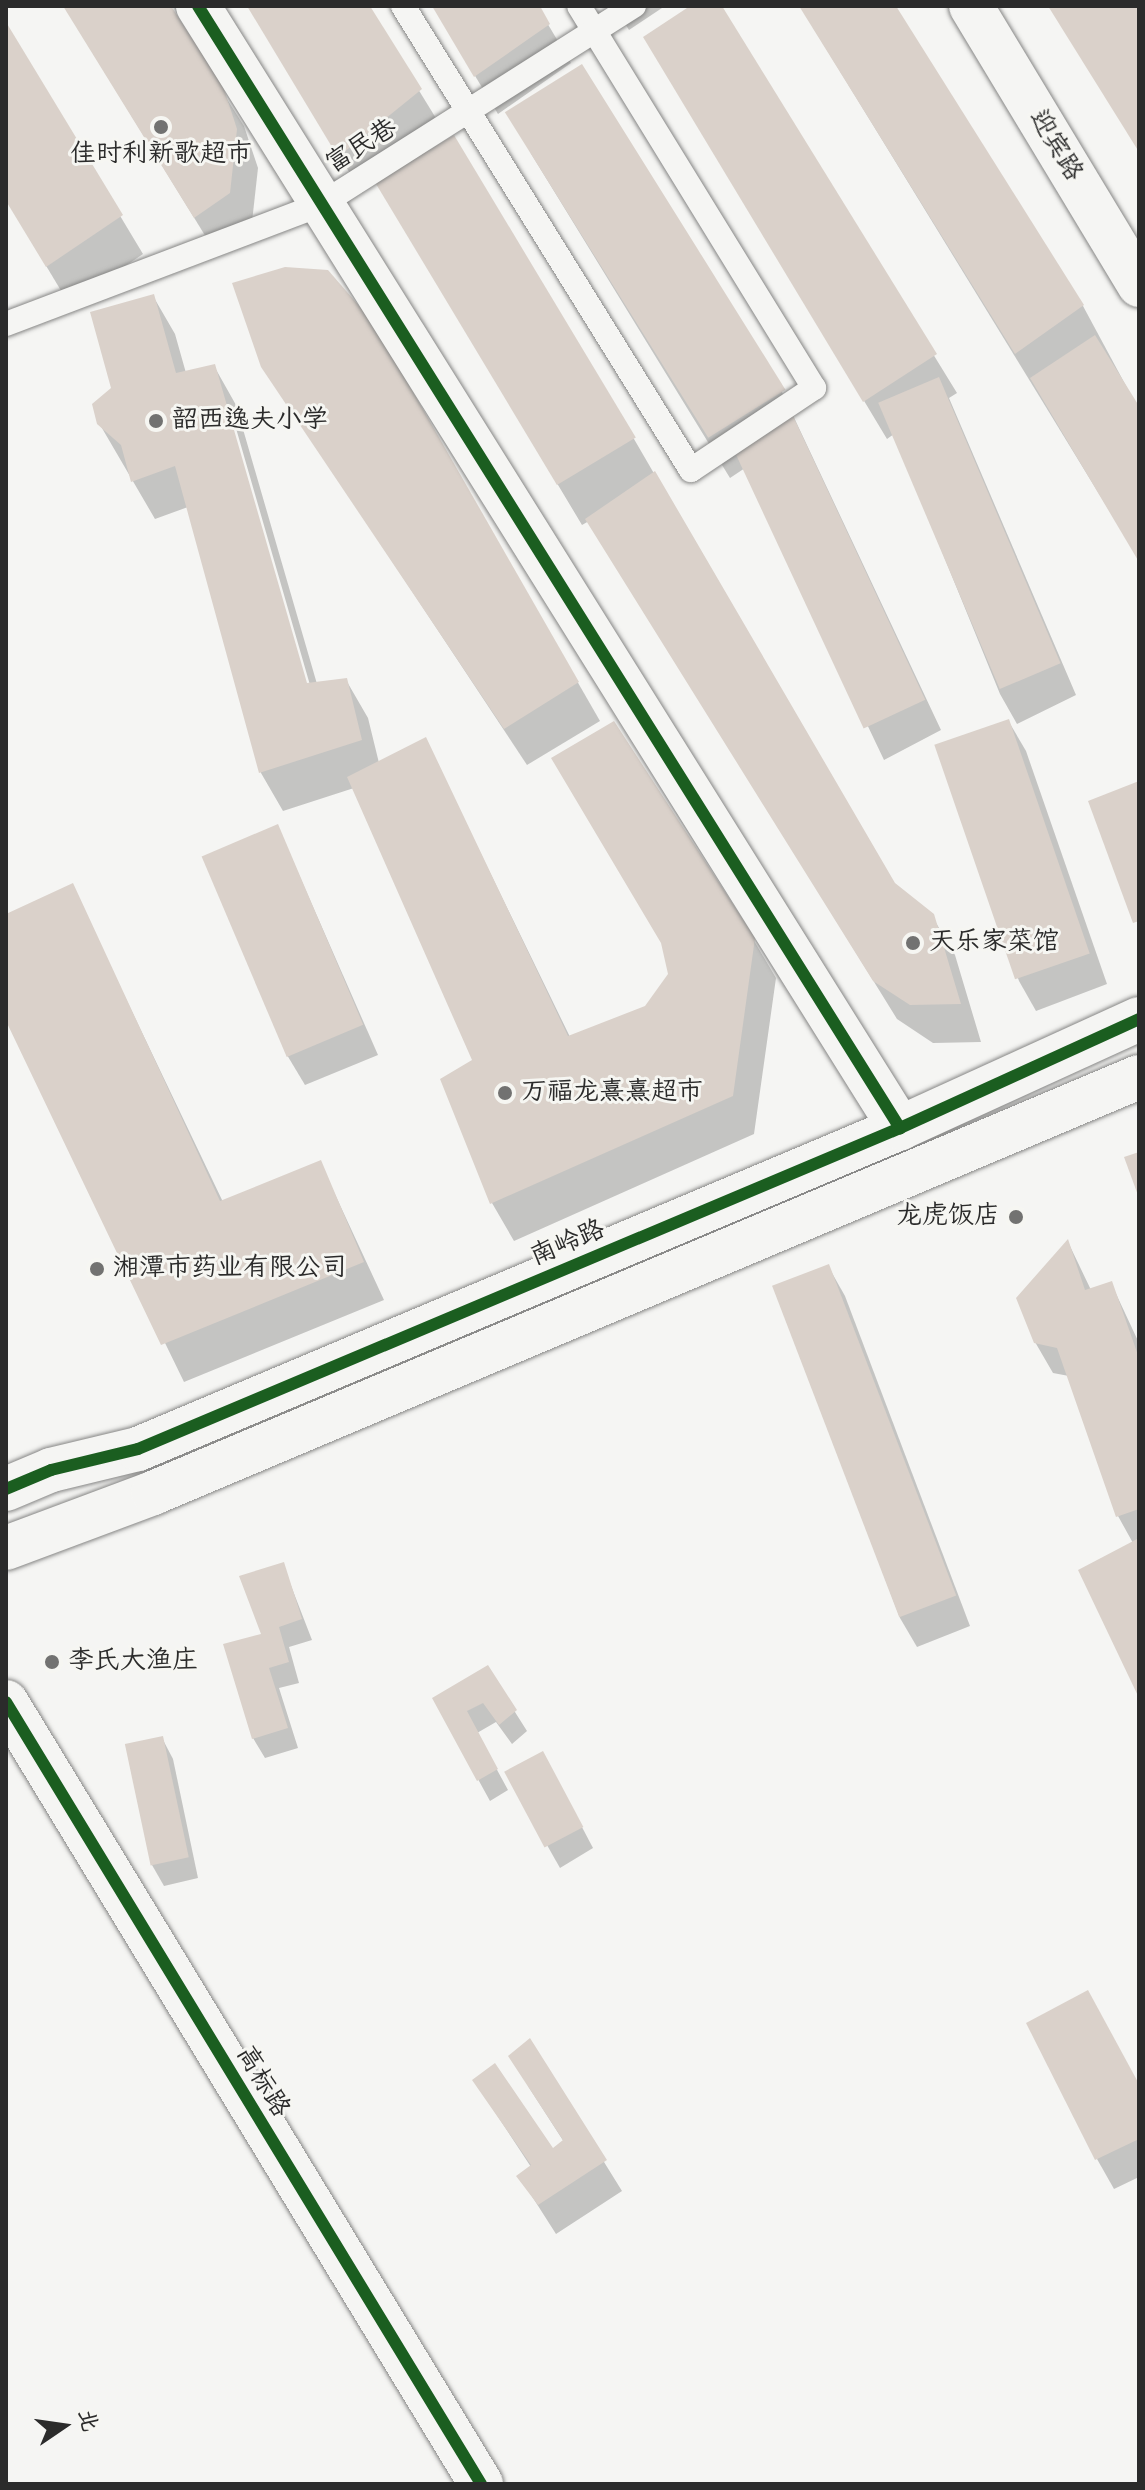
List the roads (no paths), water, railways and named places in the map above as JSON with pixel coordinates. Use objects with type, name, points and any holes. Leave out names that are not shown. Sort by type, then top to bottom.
[{"type":"street","points":[[198,6],[900,1128]]},
{"type":"street","name":"迎宾路","points":[[971,6],[1139,285]]},
{"type":"street","name":"南岭路","points":[[6,1489],[51,1470],[138,1449],[900,1128],[1139,1019]]},
{"type":"street","points":[[6,1548],[153,1493],[1139,1077]]},
{"type":"street","name":"高标路","points":[[6,1702],[481,2484]]},
{"type":"lane","points":[[403,6],[691,470],[814,388],[579,6]]},
{"type":"lane","name":"富民巷","points":[[6,324],[320,205],[634,6]]},
{"type":"place","name":"佳时利新歌超市","points":[[161,127]]},
{"type":"place","name":"韶西逸夫小学","points":[[156,421]]},
{"type":"place","name":"天乐家菜馆","points":[[913,943]]},
{"type":"place","name":"万福龙熹熹超市","points":[[505,1093]]},
{"type":"place","name":"龙虎饭店","points":[[1016,1217]]},
{"type":"place","name":"湘潭市药业有限公司","points":[[97,1269]]},
{"type":"place","name":"李氏大渔庄","points":[[52,1662]]}]
